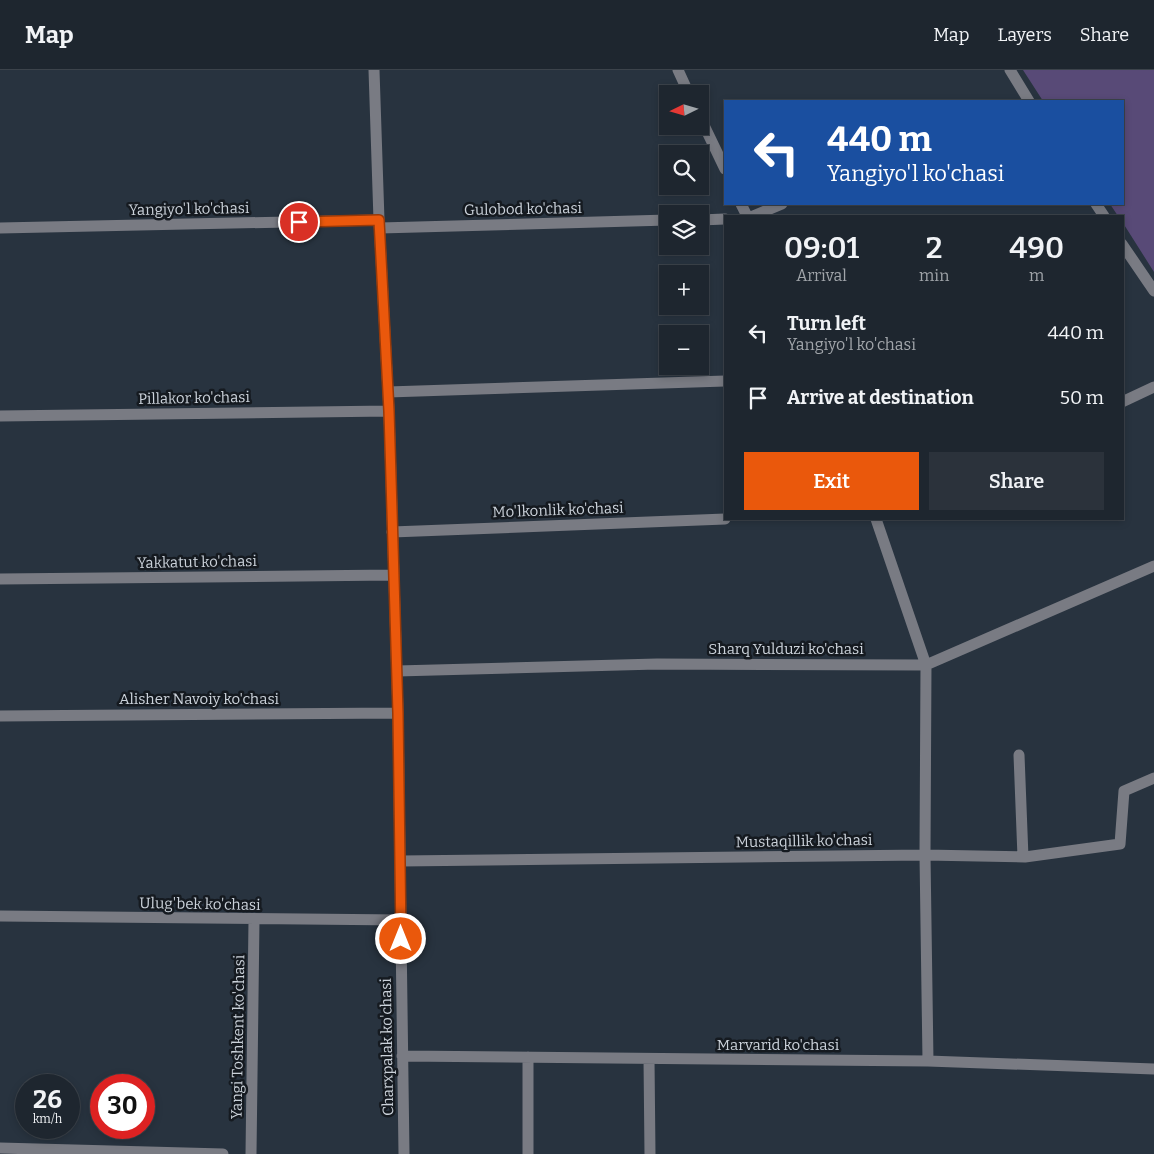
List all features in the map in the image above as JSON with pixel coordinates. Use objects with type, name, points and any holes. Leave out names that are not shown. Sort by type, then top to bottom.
[{"type":"street","name":"Charxpalak ko'chasi","points":[[374,70],[389,411],[397,671],[404,1154]]},
{"type":"street","points":[[678,70],[685,85]]},
{"type":"street","points":[[1010,70],[1025,100]]},
{"type":"street","points":[[709,135],[724,167]]},
{"type":"street","points":[[755,215],[780,205]]},
{"type":"street","points":[[709,220],[724,219]]},
{"type":"street","name":"Gulobod ko'chasi","points":[[380,224],[659,220]]},
{"type":"street","name":"Yangiyo'l ko'chasi","points":[[0,228],[380,224]]},
{"type":"street","points":[[1124,247],[1154,291]]},
{"type":"street","points":[[388,392],[724,381]]},
{"type":"street","points":[[1124,401],[1154,387]]},
{"type":"street","name":"Pillakor ko'chasi","points":[[0,416],[389,411]]},
{"type":"street","name":"Mo'lkonlik ko'chasi","points":[[392,532],[724,519]]},
{"type":"street","points":[[876,520],[926,665],[928,1061]]},
{"type":"street","name":"Sharq Yulduzi ko'chasi","points":[[397,671],[657,664],[926,665],[1154,566]]},
{"type":"street","name":"Yakkatut ko'chasi","points":[[0,579],[393,575]]},
{"type":"street","name":"Alisher Navoiy ko'chasi","points":[[0,716],[398,713]]},
{"type":"street","points":[[1019,755],[1023,857]]},
{"type":"street","name":"Mustaqillik ko'chasi","points":[[401,861],[926,855],[1023,857],[1120,844],[1124,791],[1154,778]]},
{"type":"street","name":"Ulug'bek ko'chasi","points":[[0,916],[401,920]]},
{"type":"street","name":"Yangi Toshkent ko'chasi","points":[[251,1154],[254,920]]},
{"type":"street","name":"Marvarid ko'chasi","points":[[402,1056],[928,1061],[1154,1069]]},
{"type":"street","points":[[528,1058],[528,1154]]},
{"type":"street","points":[[649,1059],[650,1154]]},
{"type":"street","points":[[0,1148],[223,1154]]},
{"type":"shaded area","points":[[1023,70],[1154,70],[1154,272],[1124,225],[1124,215],[1117,215],[1111,205],[1124,205],[1124,100],[1042,100]]},
{"type":"route","points":[[299,222],[379,220],[389,411],[398,713],[401,939]]}]
